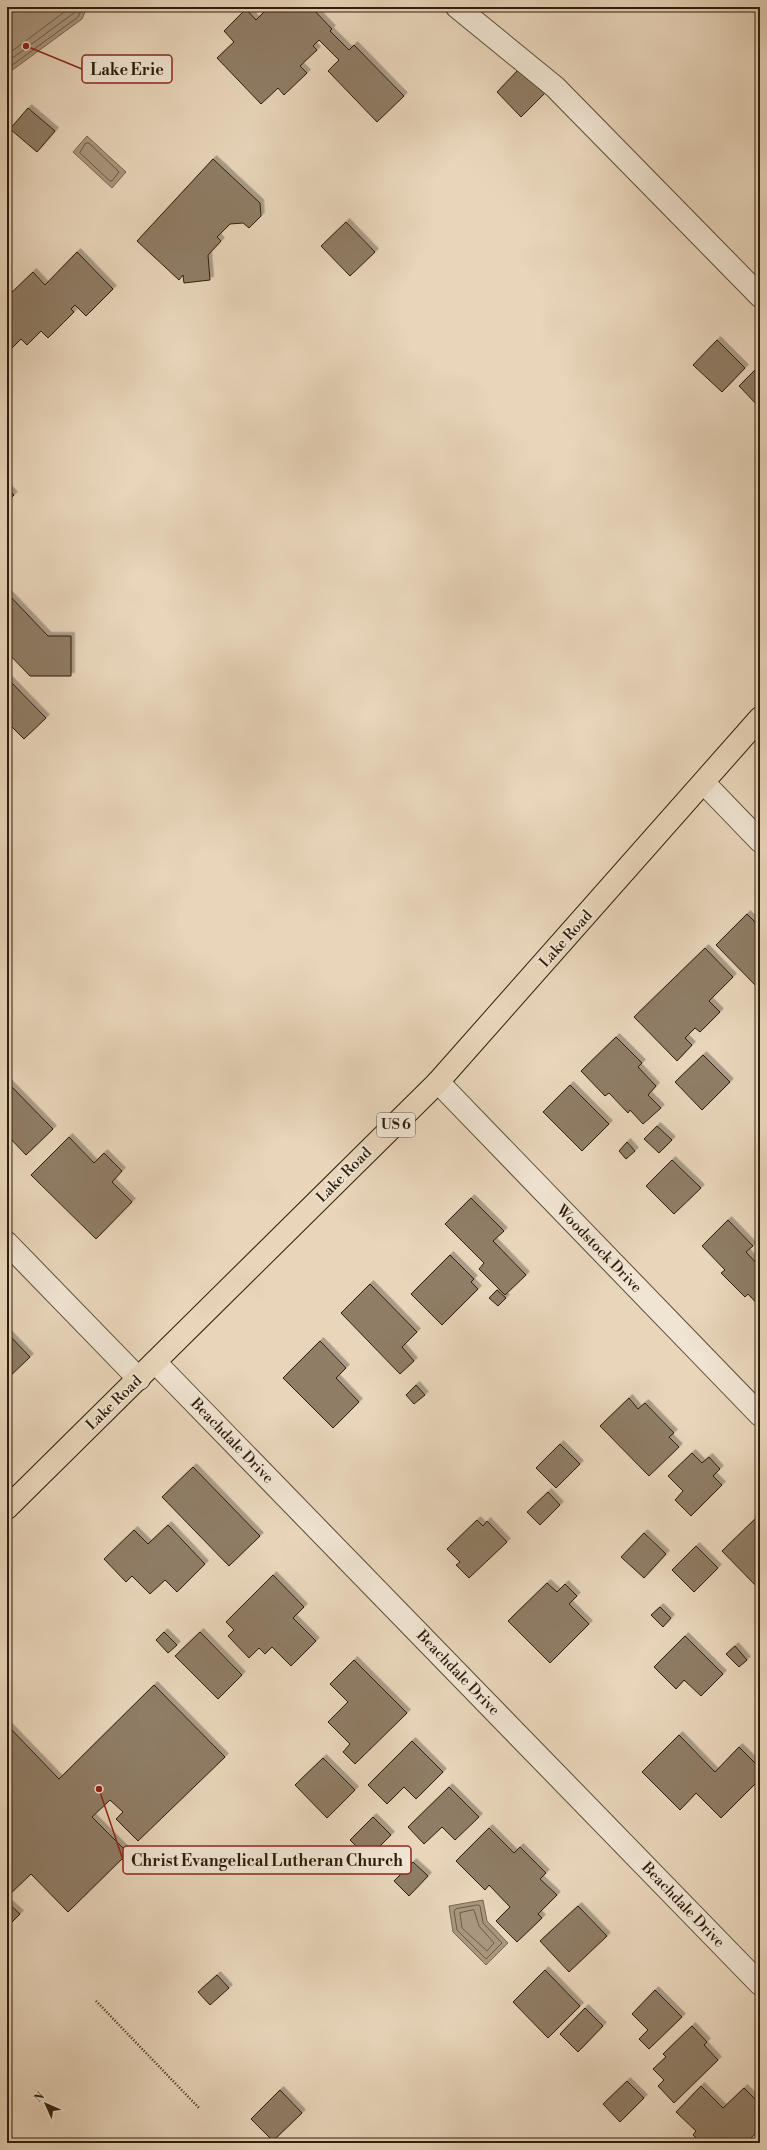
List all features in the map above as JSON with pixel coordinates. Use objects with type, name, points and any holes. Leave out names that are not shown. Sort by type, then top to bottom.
[{"type":"main road","name":"Lake Road","points":[[7,1508],[438,1082],[760,718]]},
{"type":"street","points":[[457,7],[555,87],[760,296]]},
{"type":"street","points":[[704,783],[760,841]]},
{"type":"street","name":"Woodstock Drive","points":[[438,1082],[760,1415]]},
{"type":"street","points":[[7,1244],[139,1379]]},
{"type":"street","name":"Beachdale Drive","points":[[155,1362],[760,1984]]},
{"type":"path","points":[[96,2001],[200,2109]]},
{"type":"water","points":[[7,7],[87,7],[82,19],[7,74]]},
{"type":"water","points":[[87,136],[126,172],[112,188],[73,152]]},
{"type":"water","points":[[483,1900],[487,1921],[508,1943],[486,1965],[453,1932],[449,1906]]},
{"type":"building","points":[[266,7],[311,7],[332,29],[330,31],[349,50],[354,45],[404,96],[377,122],[328,71],[339,60],[319,40],[313,46],[317,50],[300,66],[307,73],[284,95],[278,88],[261,104],[217,58],[234,42],[224,31],[246,9],[256,20],[268,8]]},
{"type":"building","points":[[520,68],[545,93],[521,117],[497,92]]},
{"type":"building","points":[[28,108],[55,131],[37,152],[10,129]]},
{"type":"building","points":[[213,159],[260,203],[261,216],[249,228],[243,223],[230,224],[217,237],[221,241],[208,255],[210,280],[184,283],[183,275],[179,280],[137,241]]},
{"type":"building","points":[[346,222],[375,252],[350,276],[321,246]]},
{"type":"building","points":[[77,252],[113,289],[86,316],[75,305],[71,309],[74,312],[48,338],[41,331],[27,345],[21,339],[7,353],[7,297],[33,272],[45,285]]},
{"type":"building","points":[[717,340],[745,368],[722,392],[693,365]]},
{"type":"building","points":[[760,365],[760,408],[739,386]]},
{"type":"building","points":[[7,488],[14,495],[7,502]]},
{"type":"building","points":[[7,593],[48,636],[71,636],[71,676],[30,676],[7,652]]},
{"type":"building","points":[[7,678],[46,718],[24,739],[7,722]]},
{"type":"building","points":[[747,914],[760,927],[760,990],[716,945]]},
{"type":"building","points":[[705,948],[733,977],[709,1001],[720,1012],[700,1032],[695,1028],[685,1038],[692,1045],[677,1061],[634,1017]]},
{"type":"building","points":[[616,1037],[642,1063],[638,1067],[656,1086],[648,1095],[661,1108],[643,1124],[630,1110],[628,1113],[609,1093],[605,1096],[581,1071]]},
{"type":"building","points":[[703,1055],[730,1082],[702,1110],[675,1082]]},
{"type":"building","points":[[7,1082],[53,1129],[26,1155],[7,1135]]},
{"type":"building","points":[[570,1085],[609,1124],[582,1151],[543,1112]]},
{"type":"building","points":[[657,1126],[672,1140],[659,1153],[644,1139]]},
{"type":"building","points":[[69,1137],[94,1163],[104,1153],[122,1171],[112,1182],[132,1202],[96,1239],[31,1175]]},
{"type":"building","points":[[627,1142],[635,1151],[626,1159],[619,1151]]},
{"type":"building","points":[[672,1160],[701,1188],[674,1214],[646,1186]]},
{"type":"building","points":[[471,1198],[504,1231],[493,1241],[526,1275],[505,1295],[479,1269],[484,1263],[445,1224]]},
{"type":"building","points":[[728,1220],[753,1246],[746,1252],[760,1267],[760,1307],[748,1294],[745,1297],[721,1273],[725,1270],[702,1246]]},
{"type":"building","points":[[450,1255],[474,1279],[471,1282],[478,1289],[442,1325],[411,1294]]},
{"type":"building","points":[[370,1284],[417,1332],[402,1347],[414,1361],[400,1374],[341,1313]]},
{"type":"building","points":[[497,1290],[506,1298],[498,1306],[489,1298]]},
{"type":"building","points":[[7,1333],[30,1357],[7,1379]]},
{"type":"building","points":[[320,1341],[346,1368],[336,1378],[359,1402],[333,1428],[283,1378]]},
{"type":"building","points":[[416,1385],[425,1395],[414,1404],[406,1395]]},
{"type":"building","points":[[629,1398],[638,1409],[645,1403],[674,1433],[669,1437],[679,1447],[649,1476],[600,1426]]},
{"type":"building","points":[[560,1444],[580,1464],[556,1488],[536,1468]]},
{"type":"building","points":[[692,1453],[702,1463],[709,1457],[720,1469],[713,1476],[722,1485],[691,1516],[675,1500],[683,1491],[668,1476]]},
{"type":"building","points":[[193,1467],[260,1536],[229,1566],[162,1497]]},
{"type":"building","points":[[548,1492],[560,1505],[540,1525],[527,1512]]},
{"type":"building","points":[[756,1518],[760,1522],[760,1590],[722,1551]]},
{"type":"building","points":[[477,1520],[483,1526],[487,1521],[507,1542],[469,1578],[456,1565],[460,1562],[447,1549]]},
{"type":"building","points":[[168,1525],[205,1564],[177,1592],[165,1580],[150,1594],[132,1576],[126,1582],[104,1559],[134,1530],[148,1544]]},
{"type":"building","points":[[644,1533],[666,1554],[644,1578],[621,1557]]},
{"type":"building","points":[[696,1546],[718,1568],[694,1592],[672,1570]]},
{"type":"building","points":[[273,1575],[304,1607],[293,1618],[316,1641],[291,1666],[272,1647],[265,1654],[259,1648],[249,1658],[228,1636],[234,1630],[226,1622]]},
{"type":"building","points":[[547,1583],[557,1592],[565,1584],[577,1596],[569,1604],[589,1624],[550,1663],[508,1621]]},
{"type":"building","points":[[660,1607],[671,1618],[663,1627],[651,1615]]},
{"type":"building","points":[[164,1632],[177,1645],[168,1653],[156,1640]]},
{"type":"building","points":[[200,1632],[242,1675],[218,1699],[175,1656]]},
{"type":"building","points":[[685,1636],[723,1674],[701,1696],[684,1680],[676,1689],[654,1667]]},
{"type":"building","points":[[735,1646],[747,1660],[739,1667],[726,1654]]},
{"type":"building","points":[[354,1660],[407,1713],[355,1764],[343,1752],[350,1744],[328,1722],[348,1702],[330,1684]]},
{"type":"building","points":[[154,1685],[225,1757],[138,1841],[116,1819],[123,1812],[110,1800],[92,1817],[128,1853],[68,1912],[31,1874],[7,1897],[7,1725],[59,1779]]},
{"type":"building","points":[[679,1735],[715,1772],[739,1747],[760,1768],[760,1779],[721,1818],[696,1793],[680,1810],[642,1772]]},
{"type":"building","points":[[412,1741],[443,1772],[416,1799],[404,1787],[387,1804],[368,1785]]},
{"type":"building","points":[[323,1758],[355,1790],[327,1818],[295,1785]]},
{"type":"building","points":[[449,1787],[479,1817],[455,1840],[442,1827],[424,1844],[408,1827]]},
{"type":"building","points":[[373,1817],[391,1835],[368,1858],[350,1840]]},
{"type":"building","points":[[489,1828],[514,1853],[520,1847],[546,1873],[540,1879],[557,1895],[538,1914],[542,1918],[517,1942],[496,1921],[510,1907],[489,1885],[485,1890],[456,1861]]},
{"type":"building","points":[[413,1862],[428,1876],[409,1896],[394,1881]]},
{"type":"building","points":[[7,1902],[20,1914],[7,1927]]},
{"type":"building","points":[[578,1906],[607,1936],[569,1972],[540,1941]]},
{"type":"building","points":[[545,1970],[580,2006],[548,2038],[513,2002]]},
{"type":"building","points":[[217,1975],[229,1988],[210,2005],[198,1992]]},
{"type":"building","points":[[655,1990],[682,2017],[649,2049],[639,2039],[648,2030],[632,2014]]},
{"type":"building","points":[[585,2008],[603,2026],[578,2052],[560,2034]]},
{"type":"building","points":[[692,2026],[707,2042],[704,2045],[718,2060],[674,2103],[658,2086],[664,2080],[653,2069],[666,2057],[663,2054]]},
{"type":"building","points":[[627,2081],[644,2098],[620,2122],[603,2104]]},
{"type":"building","points":[[701,2086],[723,2108],[744,2088],[760,2104],[760,2129],[746,2143],[724,2143],[721,2140],[718,2143],[701,2143],[693,2135],[696,2131],[676,2112]]},
{"type":"building","points":[[280,2090],[302,2113],[273,2141],[251,2119]]},
{"type":"place","name":"Lake Erie","points":[[26,46]]},
{"type":"place","name":"Christ Evangelical Lutheran Church","points":[[99,1789]]}]
